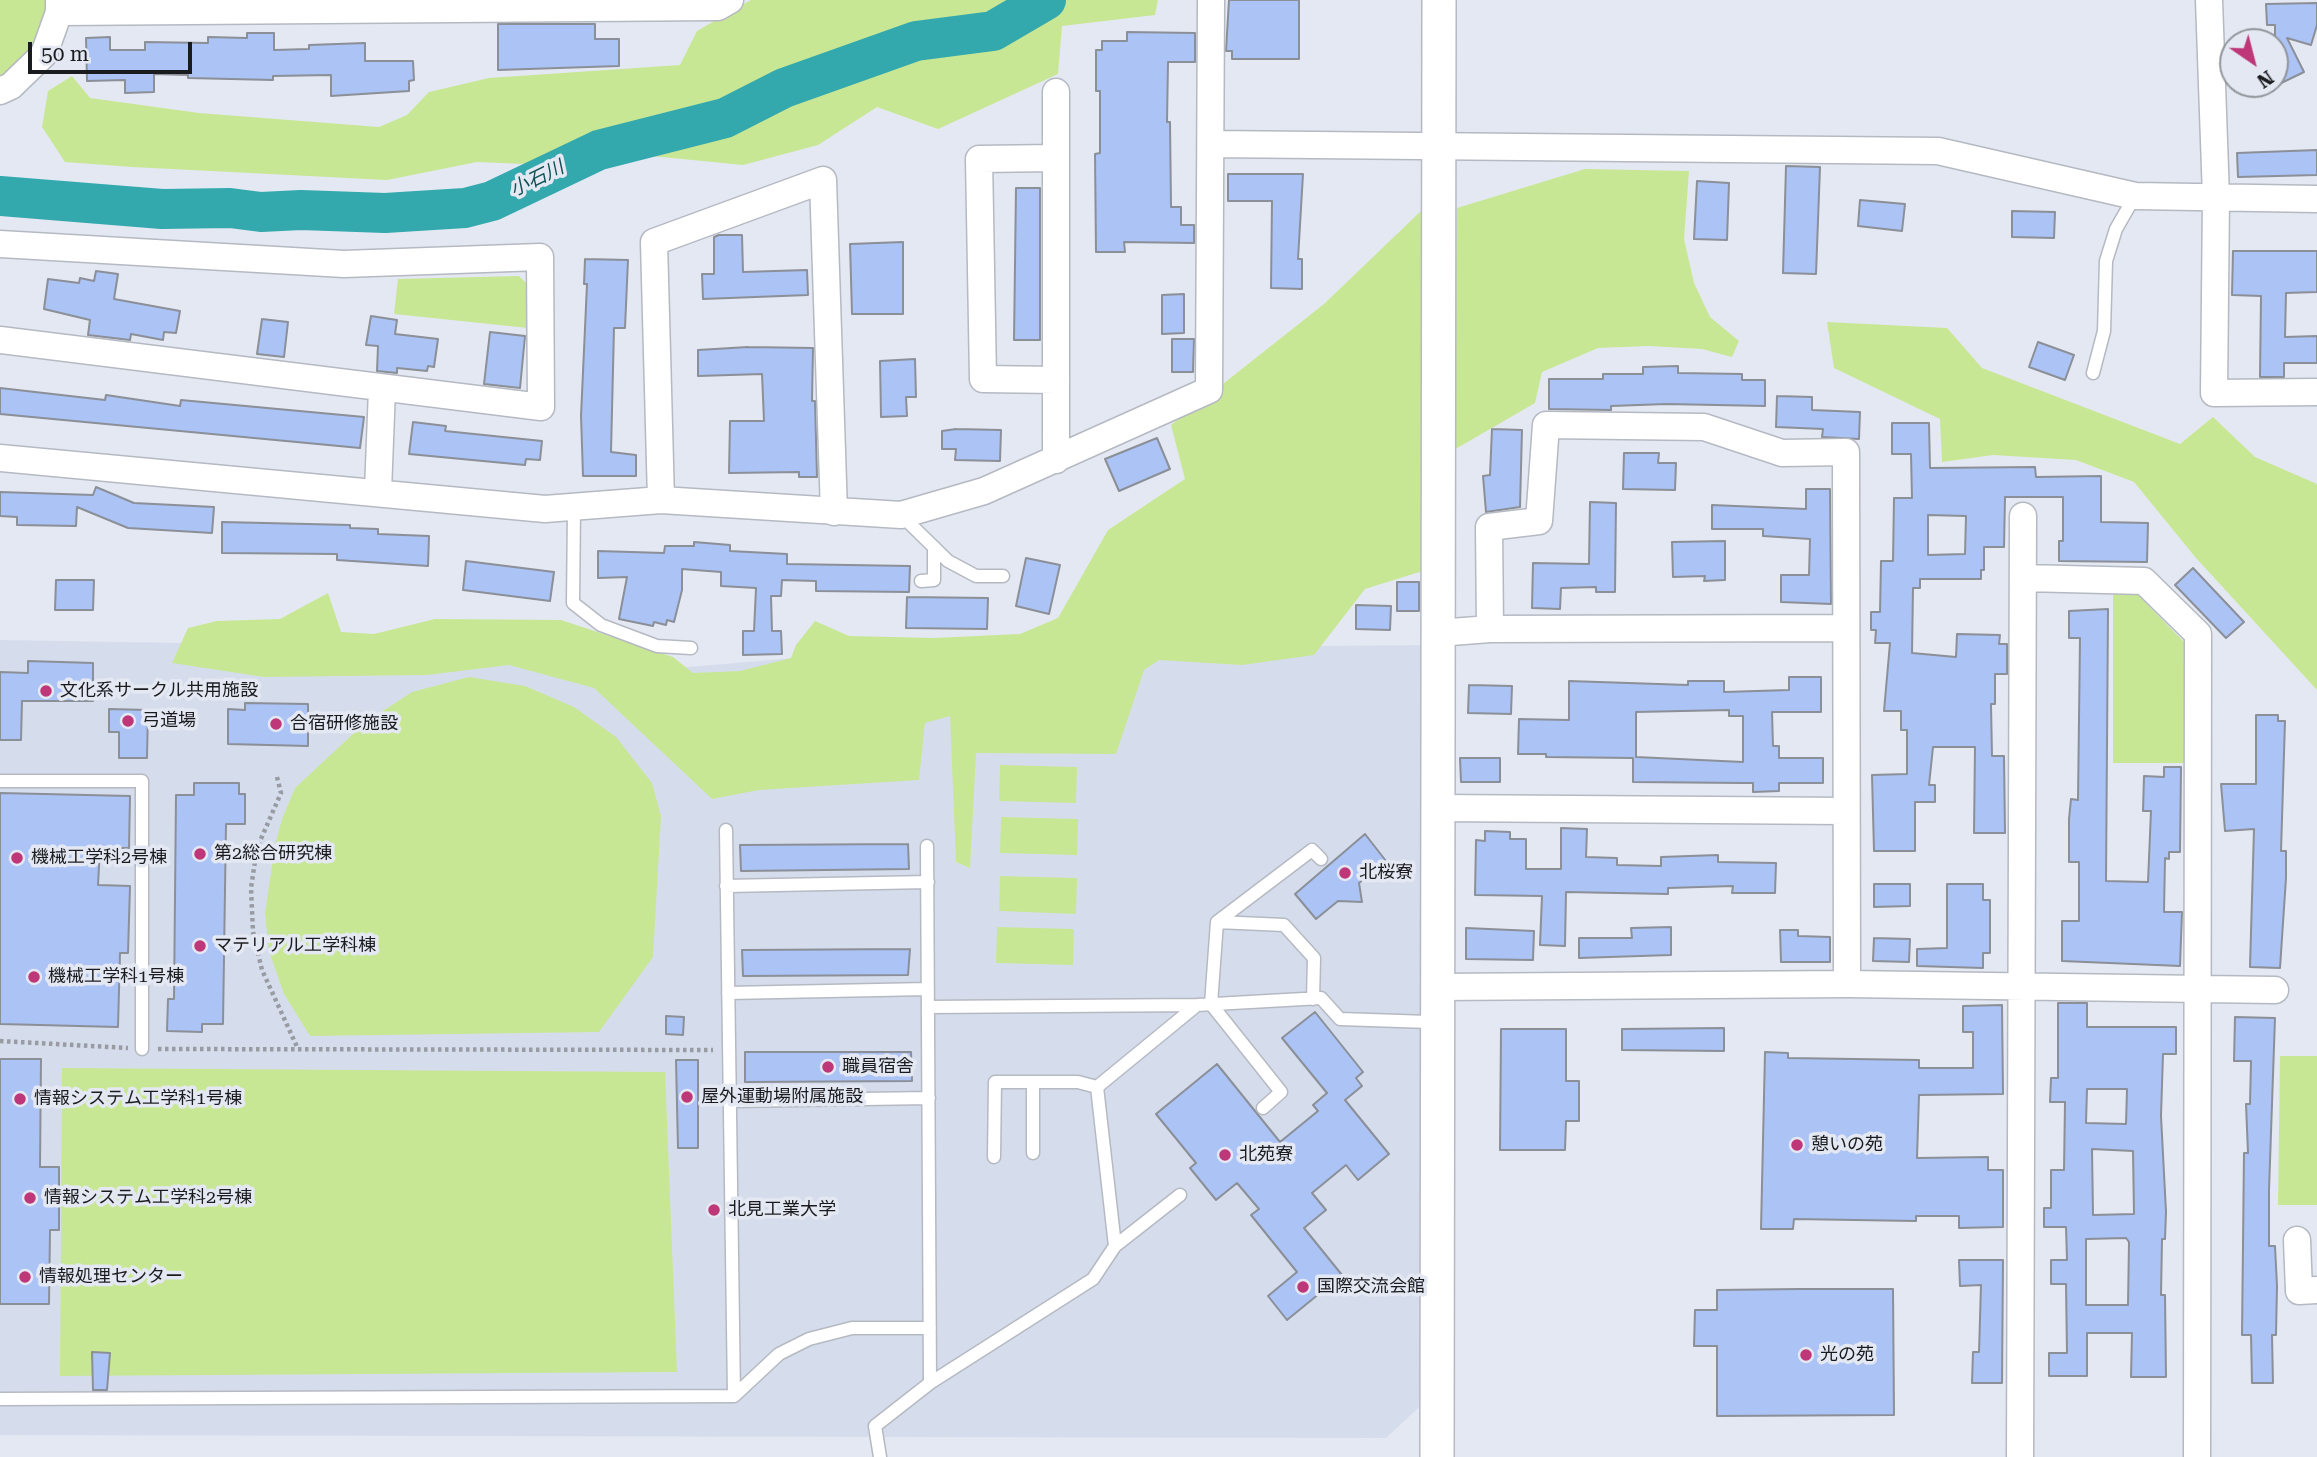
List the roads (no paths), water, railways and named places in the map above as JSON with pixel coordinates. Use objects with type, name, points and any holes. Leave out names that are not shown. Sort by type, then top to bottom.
[{"type":"street","points":[[0,91],[11,86],[44,54],[59,6],[718,7],[730,0]]},
{"type":"street","points":[[0,458],[379,475],[545,509],[574,509],[661,500],[834,513],[901,515],[985,491],[1209,390],[1211,0]]},
{"type":"street","points":[[1437,1457],[1439,0]]},
{"type":"street","points":[[2209,0],[2208,47],[2216,197],[2214,393],[2317,392]]},
{"type":"street","points":[[1056,92],[1056,460]]},
{"type":"street","points":[[1212,144],[1439,144],[1938,151],[2135,196],[2317,199]]},
{"type":"street","points":[[1055,158],[979,159],[984,379],[1056,380]]},
{"type":"street","points":[[661,500],[654,242],[823,180],[834,513]]},
{"type":"street","points":[[0,244],[344,264],[540,257],[541,407],[0,340]]},
{"type":"street","points":[[379,475],[383,389]]},
{"type":"street","points":[[1490,629],[1489,527],[1539,521],[1546,425],[1704,427],[1782,453],[1846,453],[1847,984]]},
{"type":"street","points":[[2020,1457],[2020,986],[2025,578],[2023,516]]},
{"type":"street","points":[[2025,578],[2144,581],[2198,634],[2197,1457]]},
{"type":"street","points":[[1438,633],[1490,629],[1846,628]]},
{"type":"street","points":[[1438,808],[1845,811]]},
{"type":"street","points":[[1438,987],[1847,984],[2275,990]]},
{"type":"street","points":[[2297,1240],[2299,1290],[2317,1290]]},
{"type":"lane","points":[[2093,373],[2104,331],[2106,261],[2116,229],[2135,196]]},
{"type":"lane","points":[[574,509],[573,603],[601,625],[657,646],[691,648]]},
{"type":"lane","points":[[901,515],[948,561],[976,576],[1003,576]]},
{"type":"lane","points":[[921,581],[934,580],[934,547]]},
{"type":"lane","points":[[0,781],[142,781],[142,1049]]},
{"type":"lane","points":[[726,830],[734,1396]]},
{"type":"lane","points":[[927,846],[930,1383]]},
{"type":"lane","points":[[1263,1108],[1281,1092],[1211,1004],[1217,922],[1312,850],[1321,859]]},
{"type":"lane","points":[[726,886],[928,882]]},
{"type":"lane","points":[[1217,922],[1284,925],[1314,958],[1313,999]]},
{"type":"lane","points":[[728,993],[928,989]]},
{"type":"lane","points":[[928,1007],[1197,1005],[1321,998],[1340,1020],[1429,1022]]},
{"type":"lane","points":[[1097,1087],[1197,1005]]},
{"type":"lane","points":[[994,1157],[995,1082],[1078,1082],[1097,1087]]},
{"type":"lane","points":[[1033,1082],[1033,1153]]},
{"type":"lane","points":[[1097,1087],[1115,1246]]},
{"type":"lane","points":[[730,1101],[929,1098]]},
{"type":"lane","points":[[880,1457],[875,1426],[930,1383],[1093,1279],[1115,1246],[1180,1195]]},
{"type":"lane","points":[[0,1399],[734,1396],[779,1354],[809,1339],[852,1328],[930,1328]]},
{"type":"waterway","name":"小石川","points":[[0,196],[162,209],[230,208],[261,212],[301,210],[385,213],[465,208],[492,201],[599,150],[725,118],[784,88],[916,41],[993,31],[1046,0]]},
{"type":"place","name":"文化系サークル共用施設","points":[[46,691]]},
{"type":"place","name":"弓道場","points":[[128,721]]},
{"type":"place","name":"合宿研修施設","points":[[276,724]]},
{"type":"place","name":"第2総合研究棟","points":[[200,854]]},
{"type":"place","name":"機械工学科2号棟","points":[[17,858]]},
{"type":"place","name":"北桜寮","points":[[1345,873]]},
{"type":"place","name":"マテリアル工学科棟","points":[[200,946]]},
{"type":"place","name":"機械工学科1号棟","points":[[34,977]]},
{"type":"place","name":"職員宿舎","points":[[828,1067]]},
{"type":"place","name":"屋外運動場附属施設","points":[[687,1097]]},
{"type":"place","name":"情報システム工学科1号棟","points":[[20,1099]]},
{"type":"place","name":"憩いの苑","points":[[1797,1145]]},
{"type":"place","name":"北苑寮","points":[[1225,1155]]},
{"type":"place","name":"情報システム工学科2号棟","points":[[30,1198]]},
{"type":"place","name":"北見工業大学","points":[[714,1210]]},
{"type":"place","name":"情報処理センター","points":[[25,1277]]},
{"type":"place","name":"国際交流会館","points":[[1303,1287]]},
{"type":"place","name":"光の苑","points":[[1806,1355]]}]
